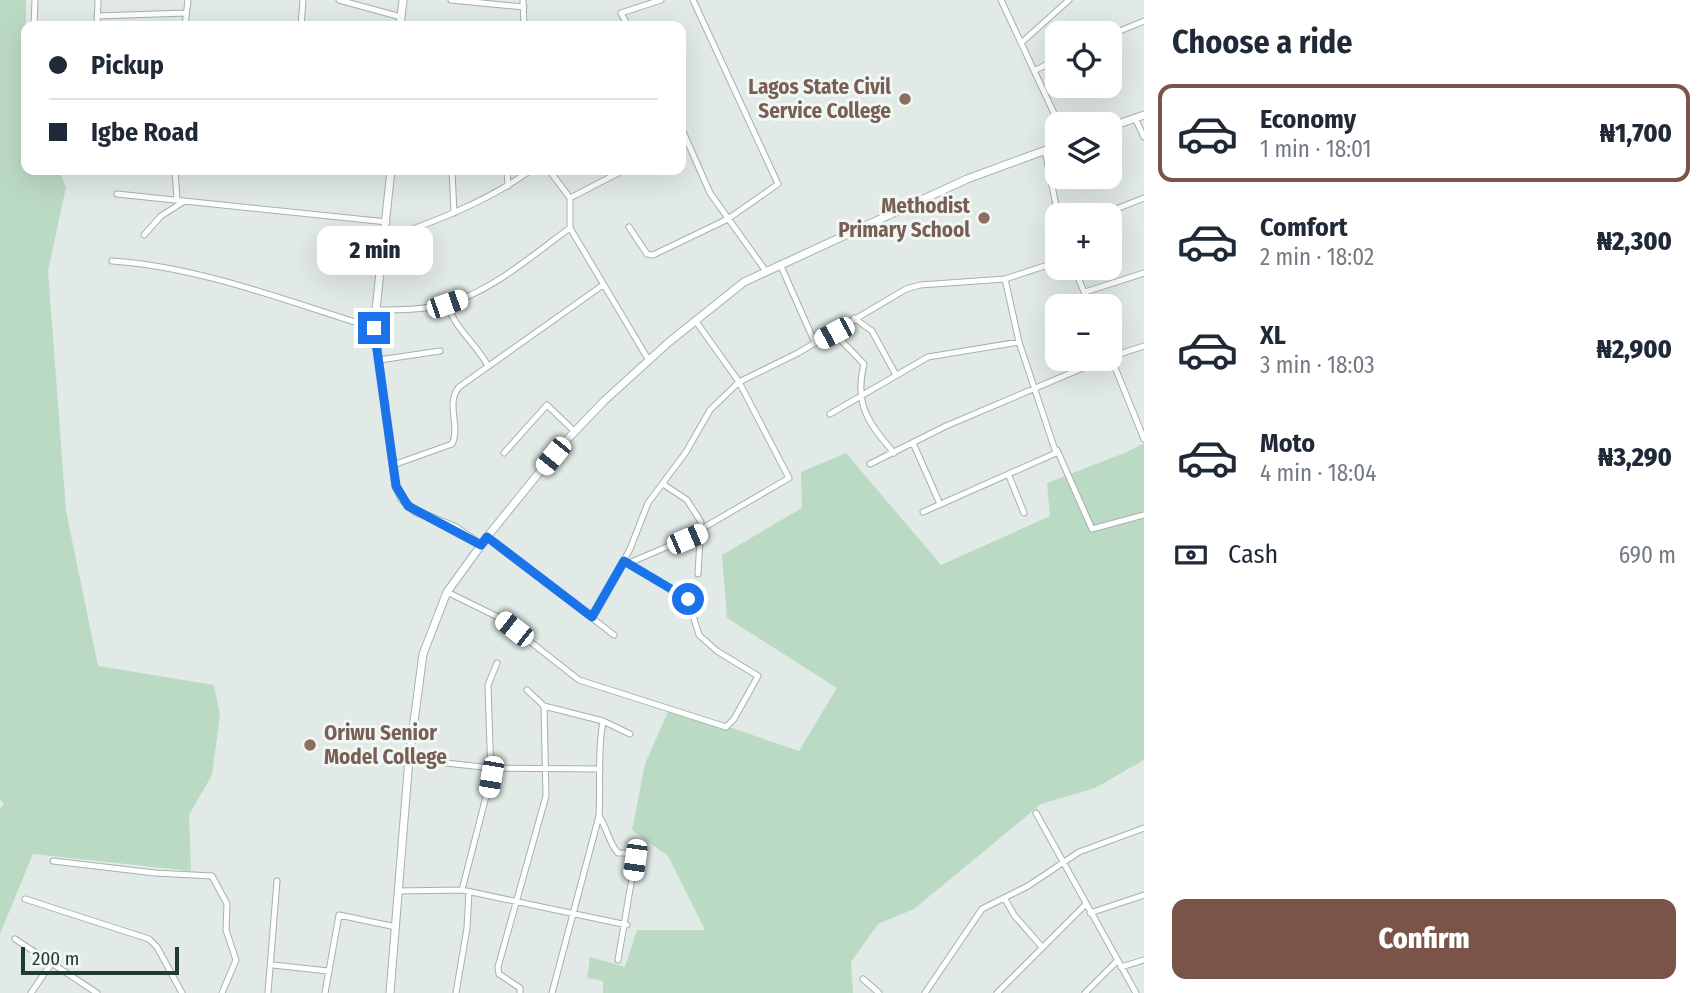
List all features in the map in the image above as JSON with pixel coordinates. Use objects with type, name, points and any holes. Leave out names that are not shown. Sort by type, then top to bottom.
[{"type":"main road","points":[[401,21],[403,0]]},
{"type":"main road","points":[[1122,123],[1144,115]]},
{"type":"main road","points":[[390,993],[409,759],[423,654],[447,592],[487,537],[574,431],[649,359],[744,282],[967,179],[1045,151]]},
{"type":"main road","points":[[391,175],[374,328],[396,486],[408,506],[481,545]]},
{"type":"street","points":[[34,21],[35,0]]},
{"type":"street","points":[[97,21],[98,0]]},
{"type":"street","points":[[185,21],[188,0]]},
{"type":"street","points":[[301,21],[303,0]]},
{"type":"street","points":[[339,0],[401,17]]},
{"type":"street","points":[[451,0],[524,3],[524,21]]},
{"type":"street","points":[[625,21],[621,13],[648,1],[661,0]]},
{"type":"street","points":[[629,227],[650,255],[728,219],[778,184],[693,0]]},
{"type":"street","points":[[1001,0],[1053,112]]},
{"type":"street","points":[[1021,43],[1069,0]]},
{"type":"street","points":[[97,16],[186,13]]},
{"type":"street","points":[[1122,30],[1144,21]]},
{"type":"street","points":[[1034,71],[1045,65]]},
{"type":"street","points":[[1135,118],[1144,137]]},
{"type":"street","points":[[686,139],[704,181],[765,270]]},
{"type":"street","points":[[175,175],[177,198]]},
{"type":"street","points":[[452,175],[454,213]]},
{"type":"street","points":[[508,175],[509,186]]},
{"type":"street","points":[[384,240],[454,213],[509,186],[524,175]]},
{"type":"street","points":[[553,175],[570,198],[570,228],[649,359]]},
{"type":"street","points":[[570,198],[614,175]]},
{"type":"street","points":[[117,194],[177,198],[183,202],[387,222]]},
{"type":"street","points":[[1122,207],[1144,198]]},
{"type":"street","points":[[144,235],[161,216],[183,202]]},
{"type":"street","points":[[376,310],[418,310],[447,304],[497,279],[570,228]]},
{"type":"street","points":[[113,261],[147,264],[222,282],[374,328]]},
{"type":"street","points":[[780,264],[815,344]]},
{"type":"street","points":[[592,617],[627,562],[648,503],[706,415],[739,382],[815,344],[854,318],[920,285],[1005,279],[1045,266]]},
{"type":"street","points":[[1079,280],[1084,292],[1144,272]]},
{"type":"street","points":[[1005,279],[1019,342],[1034,388],[1056,449],[1092,529],[1144,515]]},
{"type":"street","points":[[393,465],[452,444],[457,432],[452,415],[455,392],[603,285]]},
{"type":"street","points":[[447,304],[457,328],[470,337],[488,366]]},
{"type":"street","points":[[854,318],[872,331],[896,375]]},
{"type":"street","points":[[627,562],[703,530],[789,478],[739,382],[695,320]]},
{"type":"street","points":[[834,333],[864,364],[860,374],[860,398],[866,417],[894,453]]},
{"type":"street","points":[[830,414],[937,354],[1019,342]]},
{"type":"street","points":[[1122,352],[1144,346]]},
{"type":"street","points":[[379,360],[440,352]]},
{"type":"street","points":[[870,464],[1075,371]]},
{"type":"street","points":[[1116,371],[1144,439]]},
{"type":"street","points":[[504,453],[547,405],[574,431]]},
{"type":"street","points":[[913,443],[940,504]]},
{"type":"street","points":[[923,512],[1052,457],[1056,449]]},
{"type":"street","points":[[1009,476],[1024,513]]},
{"type":"street","points":[[663,484],[694,507],[703,530],[699,538],[698,574]]},
{"type":"street","points":[[487,537],[614,635]]},
{"type":"street","points":[[447,592],[500,618],[579,680],[726,727],[734,719],[758,676],[717,651],[699,635],[690,601],[627,562]]},
{"type":"street","points":[[456,993],[467,928],[465,891],[492,768],[488,685],[497,663]]},
{"type":"street","points":[[527,690],[544,706],[603,721],[630,733]]},
{"type":"street","points":[[520,993],[520,988],[498,972],[544,807],[547,768],[544,706]]},
{"type":"street","points":[[552,993],[571,913],[599,816],[598,748],[603,721]]},
{"type":"street","points":[[409,759],[492,768],[600,769]]},
{"type":"street","points":[[1035,813],[1136,993]]},
{"type":"street","points":[[599,816],[607,827],[614,849],[618,853],[629,853],[635,860],[627,925],[618,960]]},
{"type":"street","points":[[925,993],[982,909],[990,902],[1005,899],[1079,852],[1144,828]]},
{"type":"street","points":[[53,861],[155,873],[212,876],[227,904],[226,930],[236,960],[222,993]]},
{"type":"street","points":[[268,993],[273,965],[277,881]]},
{"type":"street","points":[[398,891],[465,891],[627,925]]},
{"type":"street","points":[[1090,913],[1144,895]]},
{"type":"street","points":[[25,899],[149,939],[157,947],[182,993]]},
{"type":"street","points":[[1005,899],[1014,915],[1041,946]]},
{"type":"street","points":[[997,993],[1041,946],[1085,905]]},
{"type":"street","points":[[325,993],[338,915],[396,927]]},
{"type":"street","points":[[15,939],[97,993]]},
{"type":"street","points":[[1121,967],[1144,960]]},
{"type":"street","points":[[1085,993],[1117,961]]},
{"type":"street","points":[[31,993],[51,964]]},
{"type":"street","points":[[273,965],[328,971]]},
{"type":"street","points":[[863,979],[879,993]]},
{"type":"green space","points":[[0,0],[26,0],[26,21],[21,21],[21,175],[61,175],[66,187],[48,271],[66,511],[98,666],[214,685],[220,715],[212,775],[189,815],[191,871],[33,854],[0,934],[0,809],[4,803],[0,800]]},
{"type":"green space","points":[[1144,443],[1144,760],[1095,788],[1041,804],[914,909],[878,924],[851,962],[853,993],[603,993],[603,981],[587,978],[590,957],[625,967],[637,930],[705,930],[668,856],[632,830],[645,764],[670,707],[799,751],[837,688],[727,618],[722,555],[802,508],[801,472],[846,453],[941,565],[1050,516],[1047,483]]},
{"type":"place","name":"Lagos State Civil Service College","points":[[905,99]]},
{"type":"place","name":"Methodist Primary School","points":[[984,218]]},
{"type":"place","name":"Oriwu Senior Model College","points":[[310,745]]},
{"type":"route","points":[[374,328],[396,486],[408,506],[454,527],[481,545],[487,537],[592,617],[624,561],[688,599]]}]
